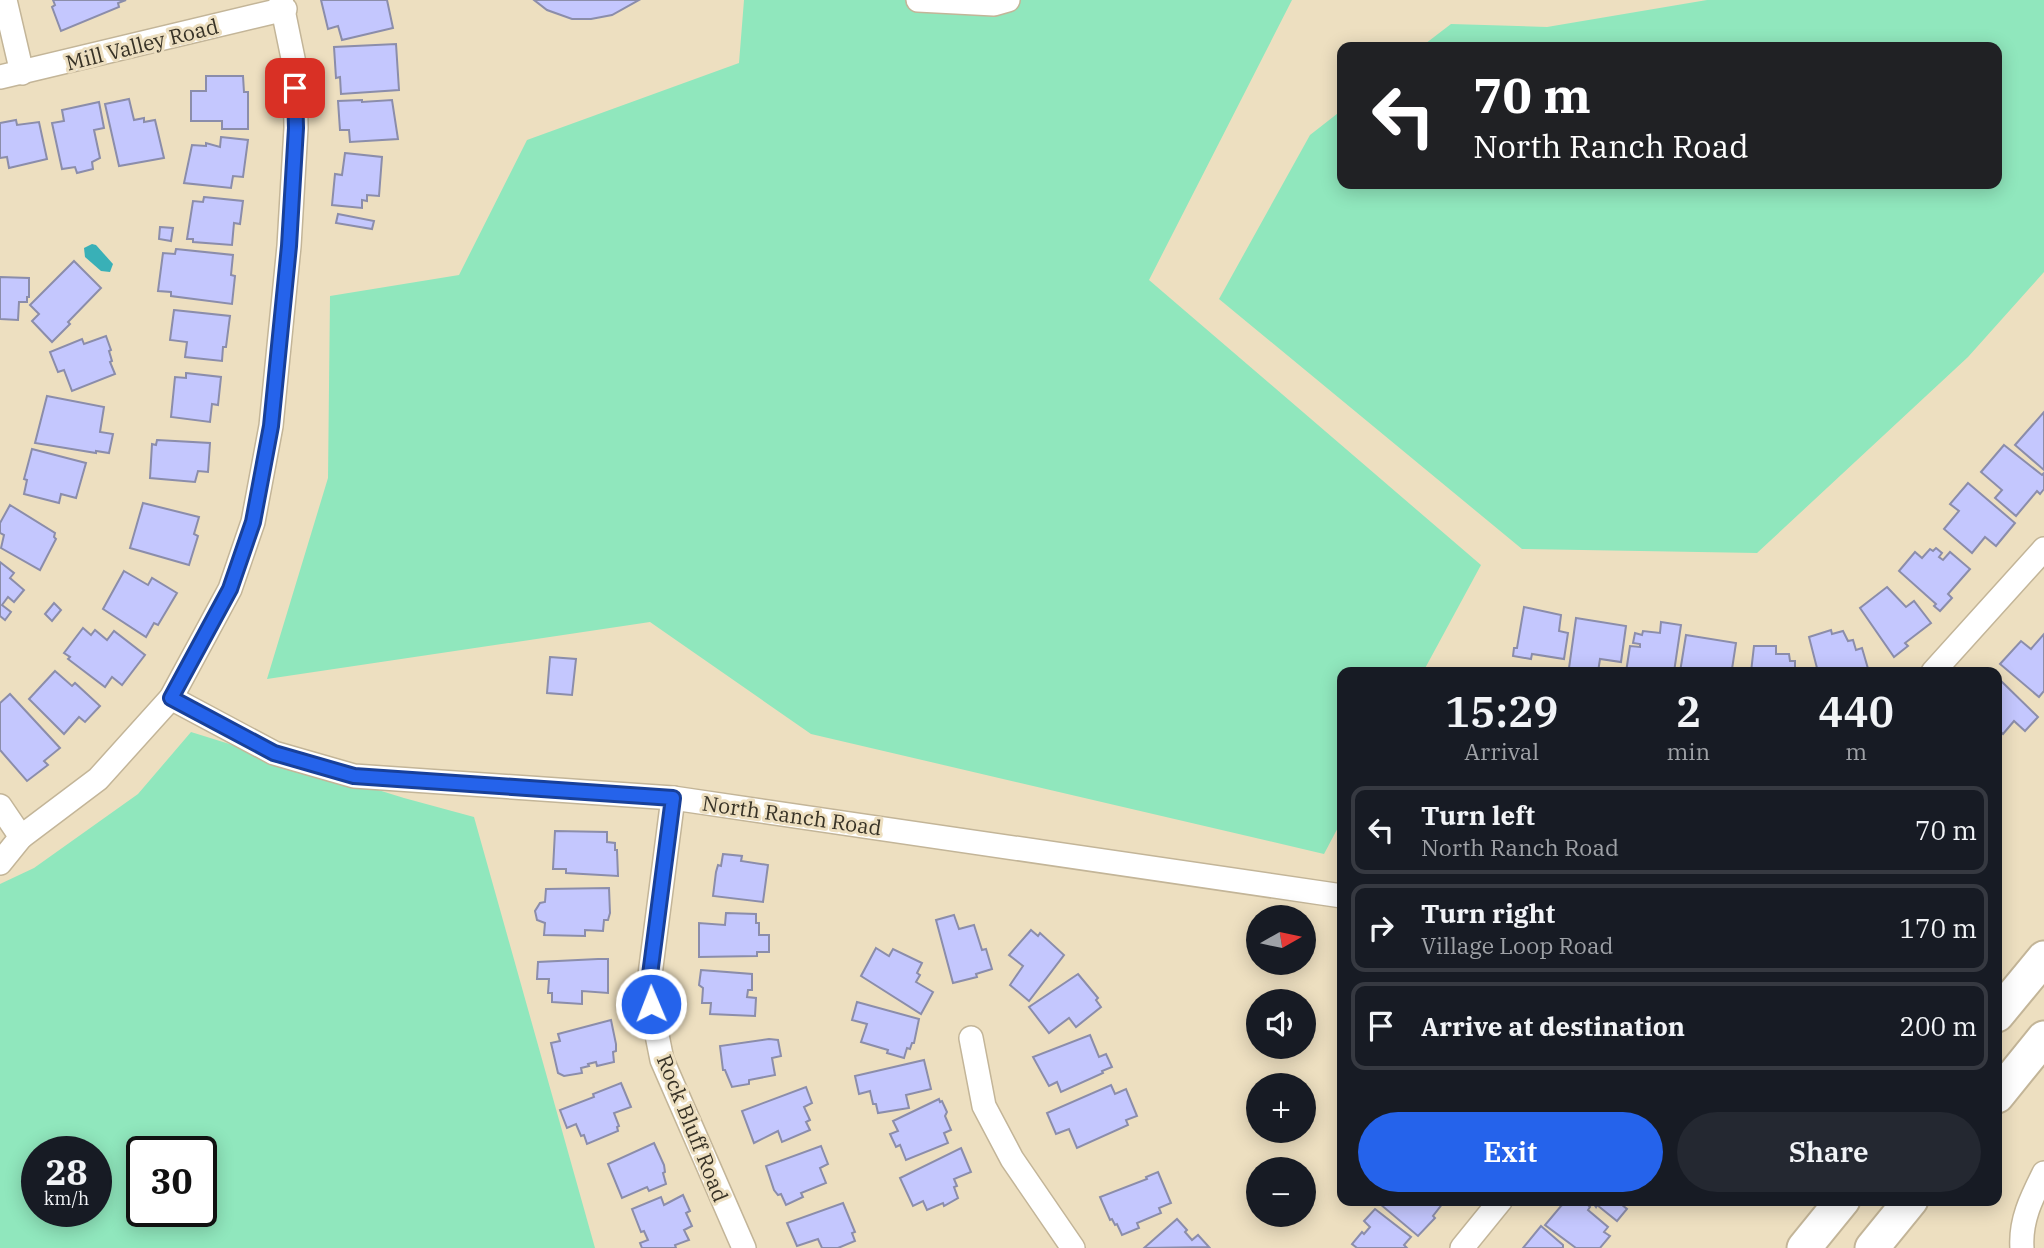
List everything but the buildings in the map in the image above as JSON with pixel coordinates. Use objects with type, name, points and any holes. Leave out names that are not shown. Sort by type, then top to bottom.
[{"type":"highway","points":[[2002,1009],[2044,958]]},
{"type":"highway","points":[[2002,1090],[2044,1038]]},
{"type":"highway","points":[[1804,1248],[1838,1206]]},
{"type":"highway","points":[[1872,1248],[1906,1206]]},
{"type":"street","points":[[5,0],[11,75]]},
{"type":"street","points":[[918,0],[993,4],[1008,0]]},
{"type":"street","points":[[0,863],[10,841],[98,779],[171,698],[230,589],[253,522],[271,426],[289,246],[296,128],[295,68],[283,5]]},
{"type":"street","name":"Mill Valley Road","points":[[11,75],[283,5]]},
{"type":"street","points":[[1938,667],[2044,549]]},
{"type":"street","name":"North Ranch Road","points":[[171,698],[274,753],[354,776],[673,798],[1337,895]]},
{"type":"street","name":"Rock Bluff Road","points":[[673,798],[648,990],[662,1060],[744,1248]]},
{"type":"street","points":[[0,806],[10,841]]},
{"type":"street","points":[[971,1038],[984,1106],[1012,1159],[1073,1248]]},
{"type":"street","points":[[2022,1248],[2021,1234],[2029,1202],[2044,1173]]},
{"type":"street","points":[[1462,1248],[1496,1206]]},
{"type":"green space","points":[[744,0],[1292,0],[1149,280],[1481,565],[1426,667],[1337,667],[1337,829],[1324,854],[811,734],[650,622],[267,679],[328,478],[330,296],[459,275],[527,140],[739,63]]},
{"type":"green space","points":[[1707,0],[2044,0],[2044,272],[1968,357],[1757,553],[1522,549],[1219,299],[1310,135],[1337,114],[1337,189],[2002,189],[2002,42],[1428,42],[1451,24],[1547,27]]},
{"type":"green space","points":[[191,732],[474,817],[595,1248],[0,1248],[0,884],[34,868],[138,794]]},
{"type":"water","points":[[92,244],[113,264],[110,272],[101,271],[85,257],[84,248]]},
{"type":"route","points":[[295,88],[296,128],[289,246],[271,426],[253,522],[230,589],[171,698],[274,753],[354,776],[673,798],[648,990],[651,1004]]}]
